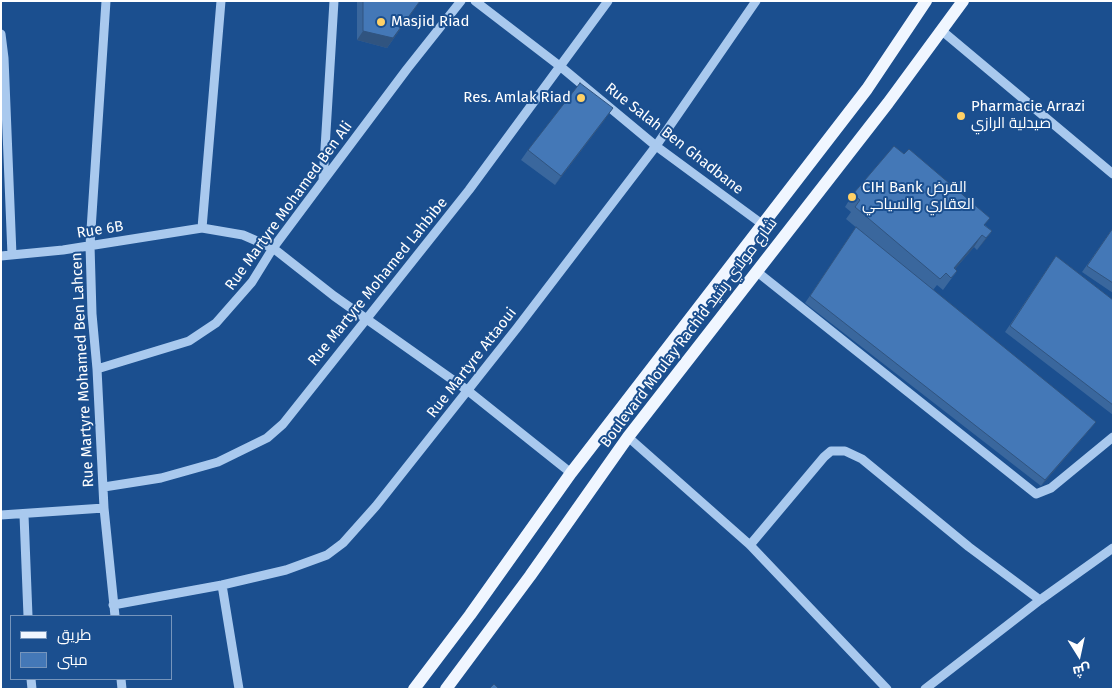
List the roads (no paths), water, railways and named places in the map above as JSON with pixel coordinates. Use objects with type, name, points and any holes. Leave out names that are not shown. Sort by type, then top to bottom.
[{"type":"main road","name":"Boulevard Moulay Rachid شارع مولاي رشيد","points":[[414,689],[482,599],[571,473],[867,89],[926,1]]},
{"type":"main road","name":"Boulevard Moulay Rachid شارع مولاي رشيد","points":[[446,689],[530,576],[628,437],[888,103],[962,1]]},
{"type":"street","name":"Rue Martyre Mohamed Ben Lahcen","points":[[106,1],[90,245],[92,314],[97,369],[104,508],[115,615]]},
{"type":"street","points":[[202,228],[220,1]]},
{"type":"street","points":[[323,181],[334,1]]},
{"type":"street","name":"Rue Martyre Mohamed Ben Ali","points":[[97,369],[189,341],[206,331],[234,304],[323,181],[461,1]]},
{"type":"street","name":"Rue Salah Ben Ghadbane","points":[[475,1],[561,67],[656,146],[762,224]]},
{"type":"street","name":"Rue Martyre Mohamed Lahbibe","points":[[104,487],[162,478],[218,462],[267,438],[282,424],[469,190],[608,1]]},
{"type":"street","name":"Rue Martyre Attaoui","points":[[114,605],[222,585],[308,563],[327,555],[343,543],[376,506],[656,146],[756,1]]},
{"type":"street","points":[[941,30],[1113,174]]},
{"type":"street","points":[[1,34],[4,58],[5,162],[12,255]]},
{"type":"street","name":"Rue 6B","points":[[1,256],[202,228],[243,235],[273,248],[366,320],[467,390],[571,473]]},
{"type":"street","points":[[756,271],[1028,490],[1036,494],[1051,488],[1113,437]]},
{"type":"street","points":[[628,437],[750,545],[887,689]]},
{"type":"street","points":[[750,545],[824,457],[832,451],[846,451],[862,459],[969,548],[1040,600]]},
{"type":"street","points":[[1,515],[24,515],[104,508]]},
{"type":"street","points":[[24,515],[28,615]]},
{"type":"street","points":[[925,689],[1040,600],[1113,548]]},
{"type":"street","points":[[222,585],[239,689]]},
{"type":"place","name":"Masjid Riad","points":[[381,22]]},
{"type":"place","name":"Res. Amlak Riad","points":[[581,98]]},
{"type":"place","name":"Pharmacie Arrazi صيدلية الرازي","points":[[961,116]]},
{"type":"place","name":"CIH Bank القرض العقاري والسياحي","points":[[852,197]]}]
